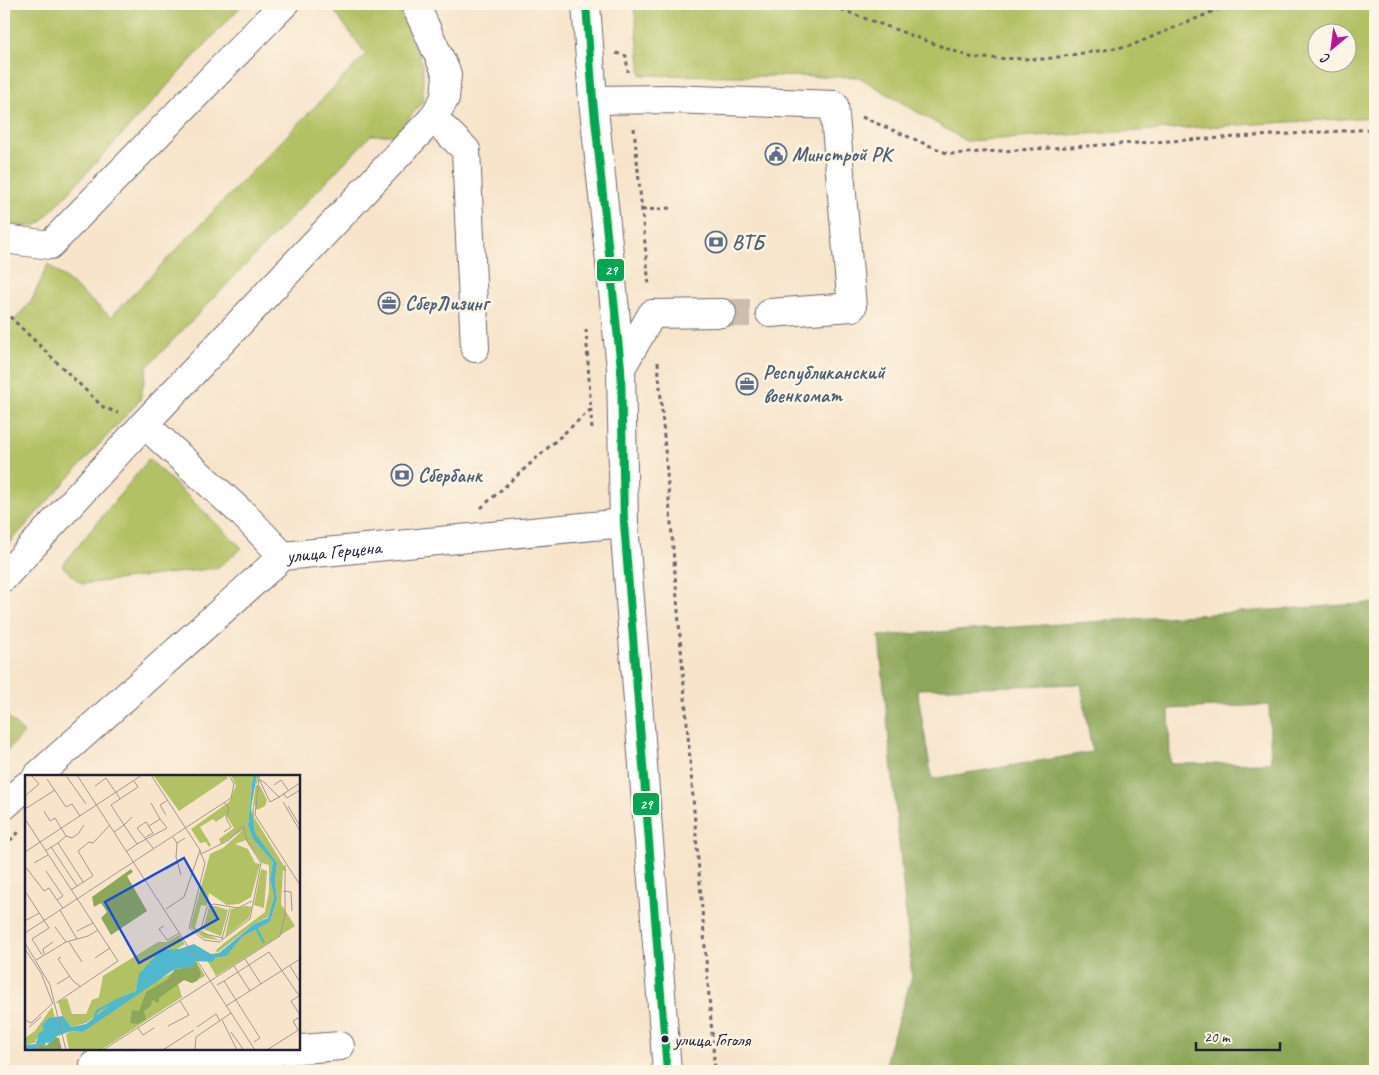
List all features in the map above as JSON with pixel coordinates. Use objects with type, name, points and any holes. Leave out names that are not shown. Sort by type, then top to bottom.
[{"type":"main road","points":[[4,239],[50,245],[284,4]]},
{"type":"main road","points":[[4,578],[144,424],[433,118],[445,98],[448,74],[416,4]]},
{"type":"main road","points":[[586,4],[593,100],[621,368],[624,523],[667,1071]]},
{"type":"main road","points":[[593,100],[671,99],[834,106],[852,306],[770,313]]},
{"type":"main road","points":[[433,118],[466,150],[475,348]]},
{"type":"main road","points":[[621,368],[652,314],[722,313]]},
{"type":"main road","points":[[144,424],[244,515],[283,556]]},
{"type":"main road","name":"улица Герцена","points":[[38,775],[283,556],[320,554],[624,523]]},
{"type":"main road","points":[[4,806],[25,787]]},
{"type":"main road","points":[[300,1049],[340,1046]]},
{"type":"main road","points":[[94,1062],[278,1050]]},
{"type":"path","points":[[826,4],[973,58],[1044,59],[1130,46],[1231,4]]},
{"type":"path","points":[[626,56],[657,354],[715,1071]]},
{"type":"path","points":[[834,106],[949,154],[1375,129]]},
{"type":"path","points":[[642,210],[671,208]]},
{"type":"path","points":[[4,311],[104,408]]},
{"type":"path","points":[[480,510],[590,410]]},
{"type":"path","points":[[4,846],[25,826]]},
{"type":"green space","points":[[4,4],[243,4],[40,223],[26,227],[4,221]]},
{"type":"green space","points":[[329,4],[401,4],[423,65],[423,101],[395,135],[371,135],[147,367],[140,400],[4,549],[4,332],[32,300],[48,264],[111,317],[366,54]]},
{"type":"green space","points":[[634,4],[974,4],[985,8],[1001,4],[1375,4],[1375,117],[966,141],[859,77],[641,75]]},
{"type":"green space","points":[[149,459],[242,548],[217,568],[82,584],[62,566]]},
{"type":"green space","points":[[1375,603],[1375,1071],[887,1071],[887,1055],[912,977],[879,636]],"holes":[[[1081,684],[1092,752],[932,779],[917,689]],[[1269,705],[1271,763],[1170,764],[1169,709]]]},
{"type":"green space","points":[[4,713],[24,733],[4,754]]},
{"type":"tunnel","points":[[722,313],[770,313]]},
{"type":"transit line","name":"29","points":[[586,4],[593,100],[621,368],[624,523],[667,1071]]},
{"type":"place","name":"Минстрой РК","points":[[776,154]]},
{"type":"place","name":"ВТБ","points":[[716,242]]},
{"type":"place","name":"СберЛизинг","points":[[389,303]]},
{"type":"place","name":"Республиканский военкомат","points":[[747,384]]},
{"type":"place","name":"Сбербанк","points":[[402,475]]},
{"type":"place","name":"улица Гоголя","points":[[665,1039]]}]
